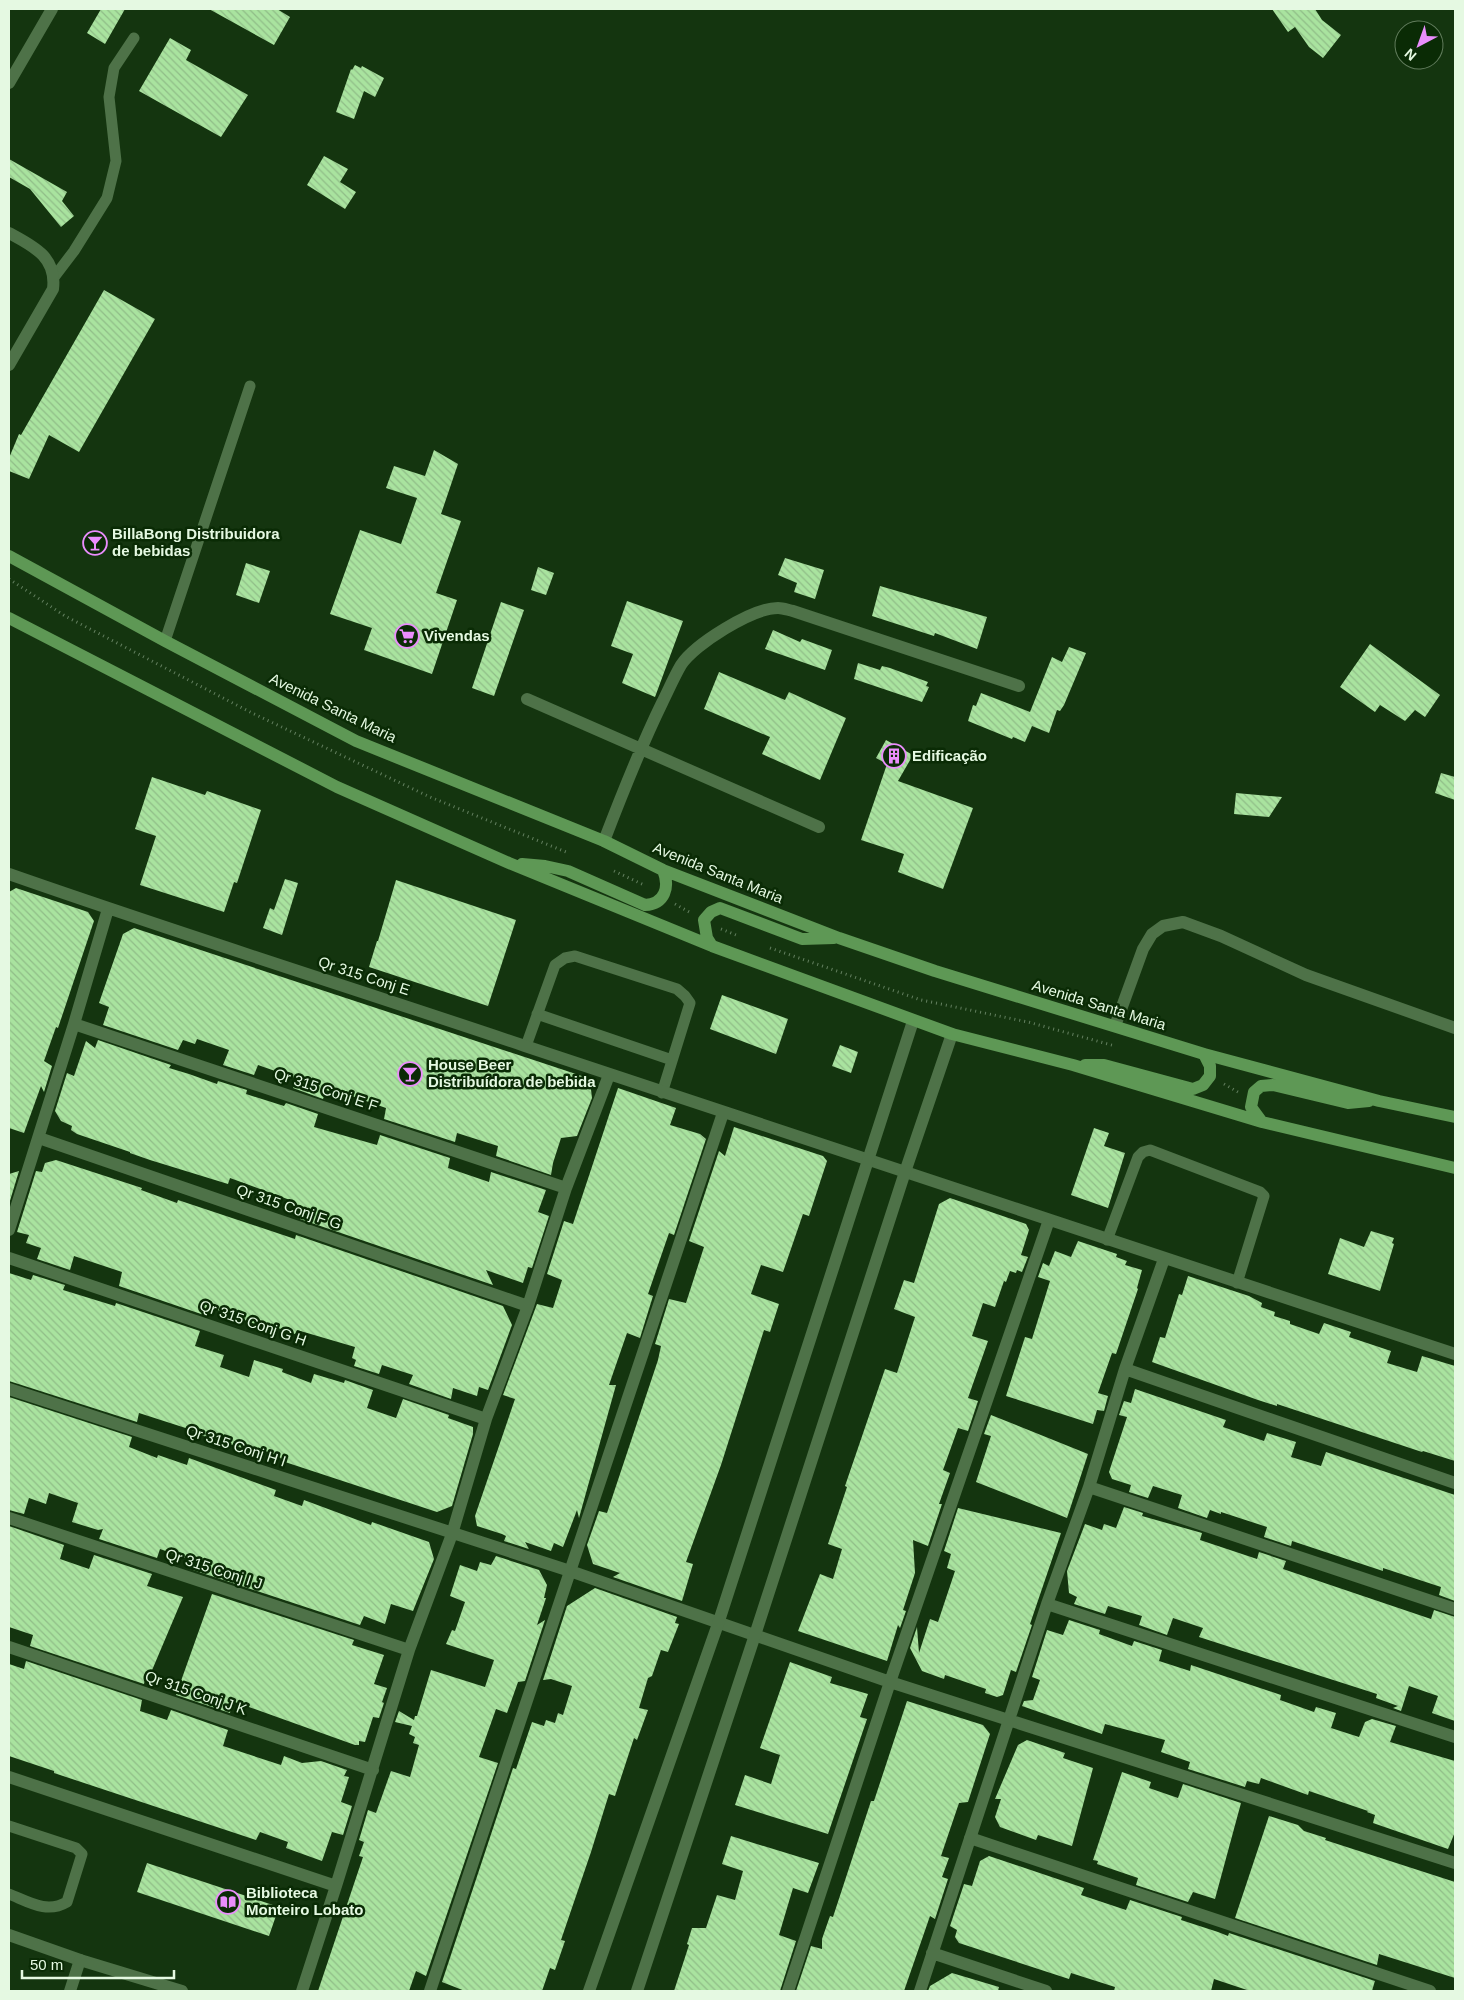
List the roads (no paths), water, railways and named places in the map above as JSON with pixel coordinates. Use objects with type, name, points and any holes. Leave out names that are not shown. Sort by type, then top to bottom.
[{"type":"main road","name":"Avenida Santa Maria","points":[[9,556],[165,641],[356,741],[604,841],[663,870],[839,938],[935,971],[1204,1054],[1379,1101],[1455,1117]]},
{"type":"main road","points":[[9,618],[336,786],[509,863],[712,946],[952,1034],[1072,1065],[1262,1122],[1455,1168]]},
{"type":"main road","points":[[509,863],[545,866],[568,871],[645,905],[658,902],[663,897],[667,889],[667,879],[663,870]]},
{"type":"main road","points":[[712,946],[707,938],[704,920],[710,912],[720,908],[802,939],[839,938]]},
{"type":"main road","points":[[1072,1065],[1104,1065],[1193,1089],[1203,1084],[1210,1076],[1210,1066],[1204,1054]]},
{"type":"main road","points":[[1262,1122],[1251,1107],[1251,1099],[1254,1092],[1261,1086],[1273,1085],[1348,1103],[1379,1101]]},
{"type":"street","points":[[9,82],[52,9]]},
{"type":"street","points":[[9,233],[39,250],[55,276],[53,289],[9,365]]},
{"type":"street","points":[[604,841],[640,749],[681,665],[692,652],[736,622],[758,612],[777,608],[793,611],[1019,686]]},
{"type":"street","points":[[527,700],[819,827]]},
{"type":"street","name":"Qr 315 Conj E","points":[[9,874],[108,909],[526,1046],[662,1093],[1455,1354]]},
{"type":"street","points":[[9,1230],[39,1138],[108,909]]},
{"type":"street","points":[[1114,1026],[1143,949],[1152,934],[1163,926],[1184,922],[1221,936],[1306,974],[1455,1028]]},
{"type":"street","points":[[588,1991],[719,1621],[913,1021]]},
{"type":"street","name":"Qr 315 Conj E F","points":[[74,1024],[566,1188]]},
{"type":"street","points":[[636,1991],[952,1034]]},
{"type":"street","points":[[302,1991],[373,1770],[409,1650],[452,1534],[486,1419],[528,1306],[566,1188],[609,1075]]},
{"type":"street","points":[[430,1991],[723,1113]]},
{"type":"street","name":"Qr 315 Conj F G","points":[[39,1138],[528,1306]]},
{"type":"street","points":[[788,1991],[890,1682],[1050,1220]]},
{"type":"street","name":"Qr 315 Conj G H","points":[[9,1258],[486,1419]]},
{"type":"street","points":[[920,1991],[1046,1604],[1089,1487],[1125,1369],[1164,1259]]},
{"type":"street","points":[[1125,1369],[1455,1483]]},
{"type":"street","name":"Qr 315 Conj H I","points":[[9,1388],[570,1571],[719,1621],[890,1682],[1455,1863]]},
{"type":"street","points":[[1089,1487],[1455,1609]]},
{"type":"street","name":"Qr 315 Conj I J","points":[[9,1518],[409,1650]]},
{"type":"street","points":[[1046,1604],[1455,1737]]},
{"type":"street","name":"Qr 315 Conj J K","points":[[9,1647],[373,1770]]},
{"type":"street","points":[[9,1777],[336,1886]]},
{"type":"street","points":[[970,1838],[1430,1991]]},
{"type":"street","points":[[9,1935],[80,1960],[182,1991]]},
{"type":"street","points":[[932,1953],[1046,1991]]},
{"type":"street","points":[[70,1991],[80,1960]]},
{"type":"lane","points":[[55,276],[74,251],[107,198],[116,161],[109,97],[114,68],[134,38]]},
{"type":"lane","points":[[165,641],[250,386]]},
{"type":"lane","points":[[526,1046],[555,965],[564,958],[575,956],[677,989],[690,1003],[662,1093]]},
{"type":"lane","points":[[537,1014],[672,1060]]},
{"type":"lane","points":[[1107,1240],[1138,1158],[1143,1152],[1150,1150],[1260,1192],[1264,1196],[1237,1283]]},
{"type":"lane","points":[[9,1826],[76,1848],[82,1854],[67,1902],[58,1907],[47,1908],[9,1894]]},
{"type":"place","name":"BillaBong Distribuidora de bebidas","points":[[95,543]]},
{"type":"place","name":"Vivendas","points":[[407,636]]},
{"type":"place","name":"Edificação","points":[[894,756]]},
{"type":"place","name":"House Beer Distribuídora de bebida","points":[[410,1074]]},
{"type":"place","name":"Biblioteca Monteiro Lobato","points":[[228,1902]]}]
